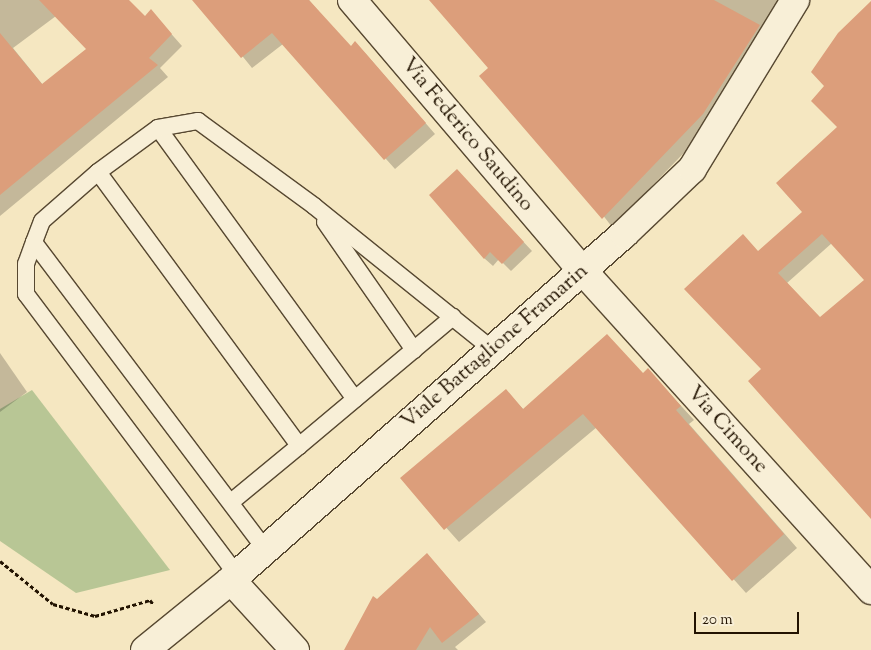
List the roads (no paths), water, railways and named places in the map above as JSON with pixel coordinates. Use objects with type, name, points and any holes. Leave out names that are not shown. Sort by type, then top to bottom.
[{"type":"street","name":"Via Federico Saudino","points":[[352,0],[583,270]]},
{"type":"street","name":"Viale Battaglione Framarin","points":[[145,650],[234,577],[583,270],[692,168],[795,0]]},
{"type":"street","name":"Via Cimone","points":[[583,270],[871,590]]},
{"type":"street","points":[[234,577],[295,650]]},
{"type":"lane","points":[[234,577],[26,294],[26,264],[42,221],[98,172],[158,128],[198,121],[314,206],[492,349]]},
{"type":"lane","points":[[158,128],[355,399]]},
{"type":"lane","points":[[98,172],[299,446]]},
{"type":"lane","points":[[314,206],[414,350]]},
{"type":"lane","points":[[34,242],[265,549]]},
{"type":"lane","points":[[231,502],[453,317]]}]
